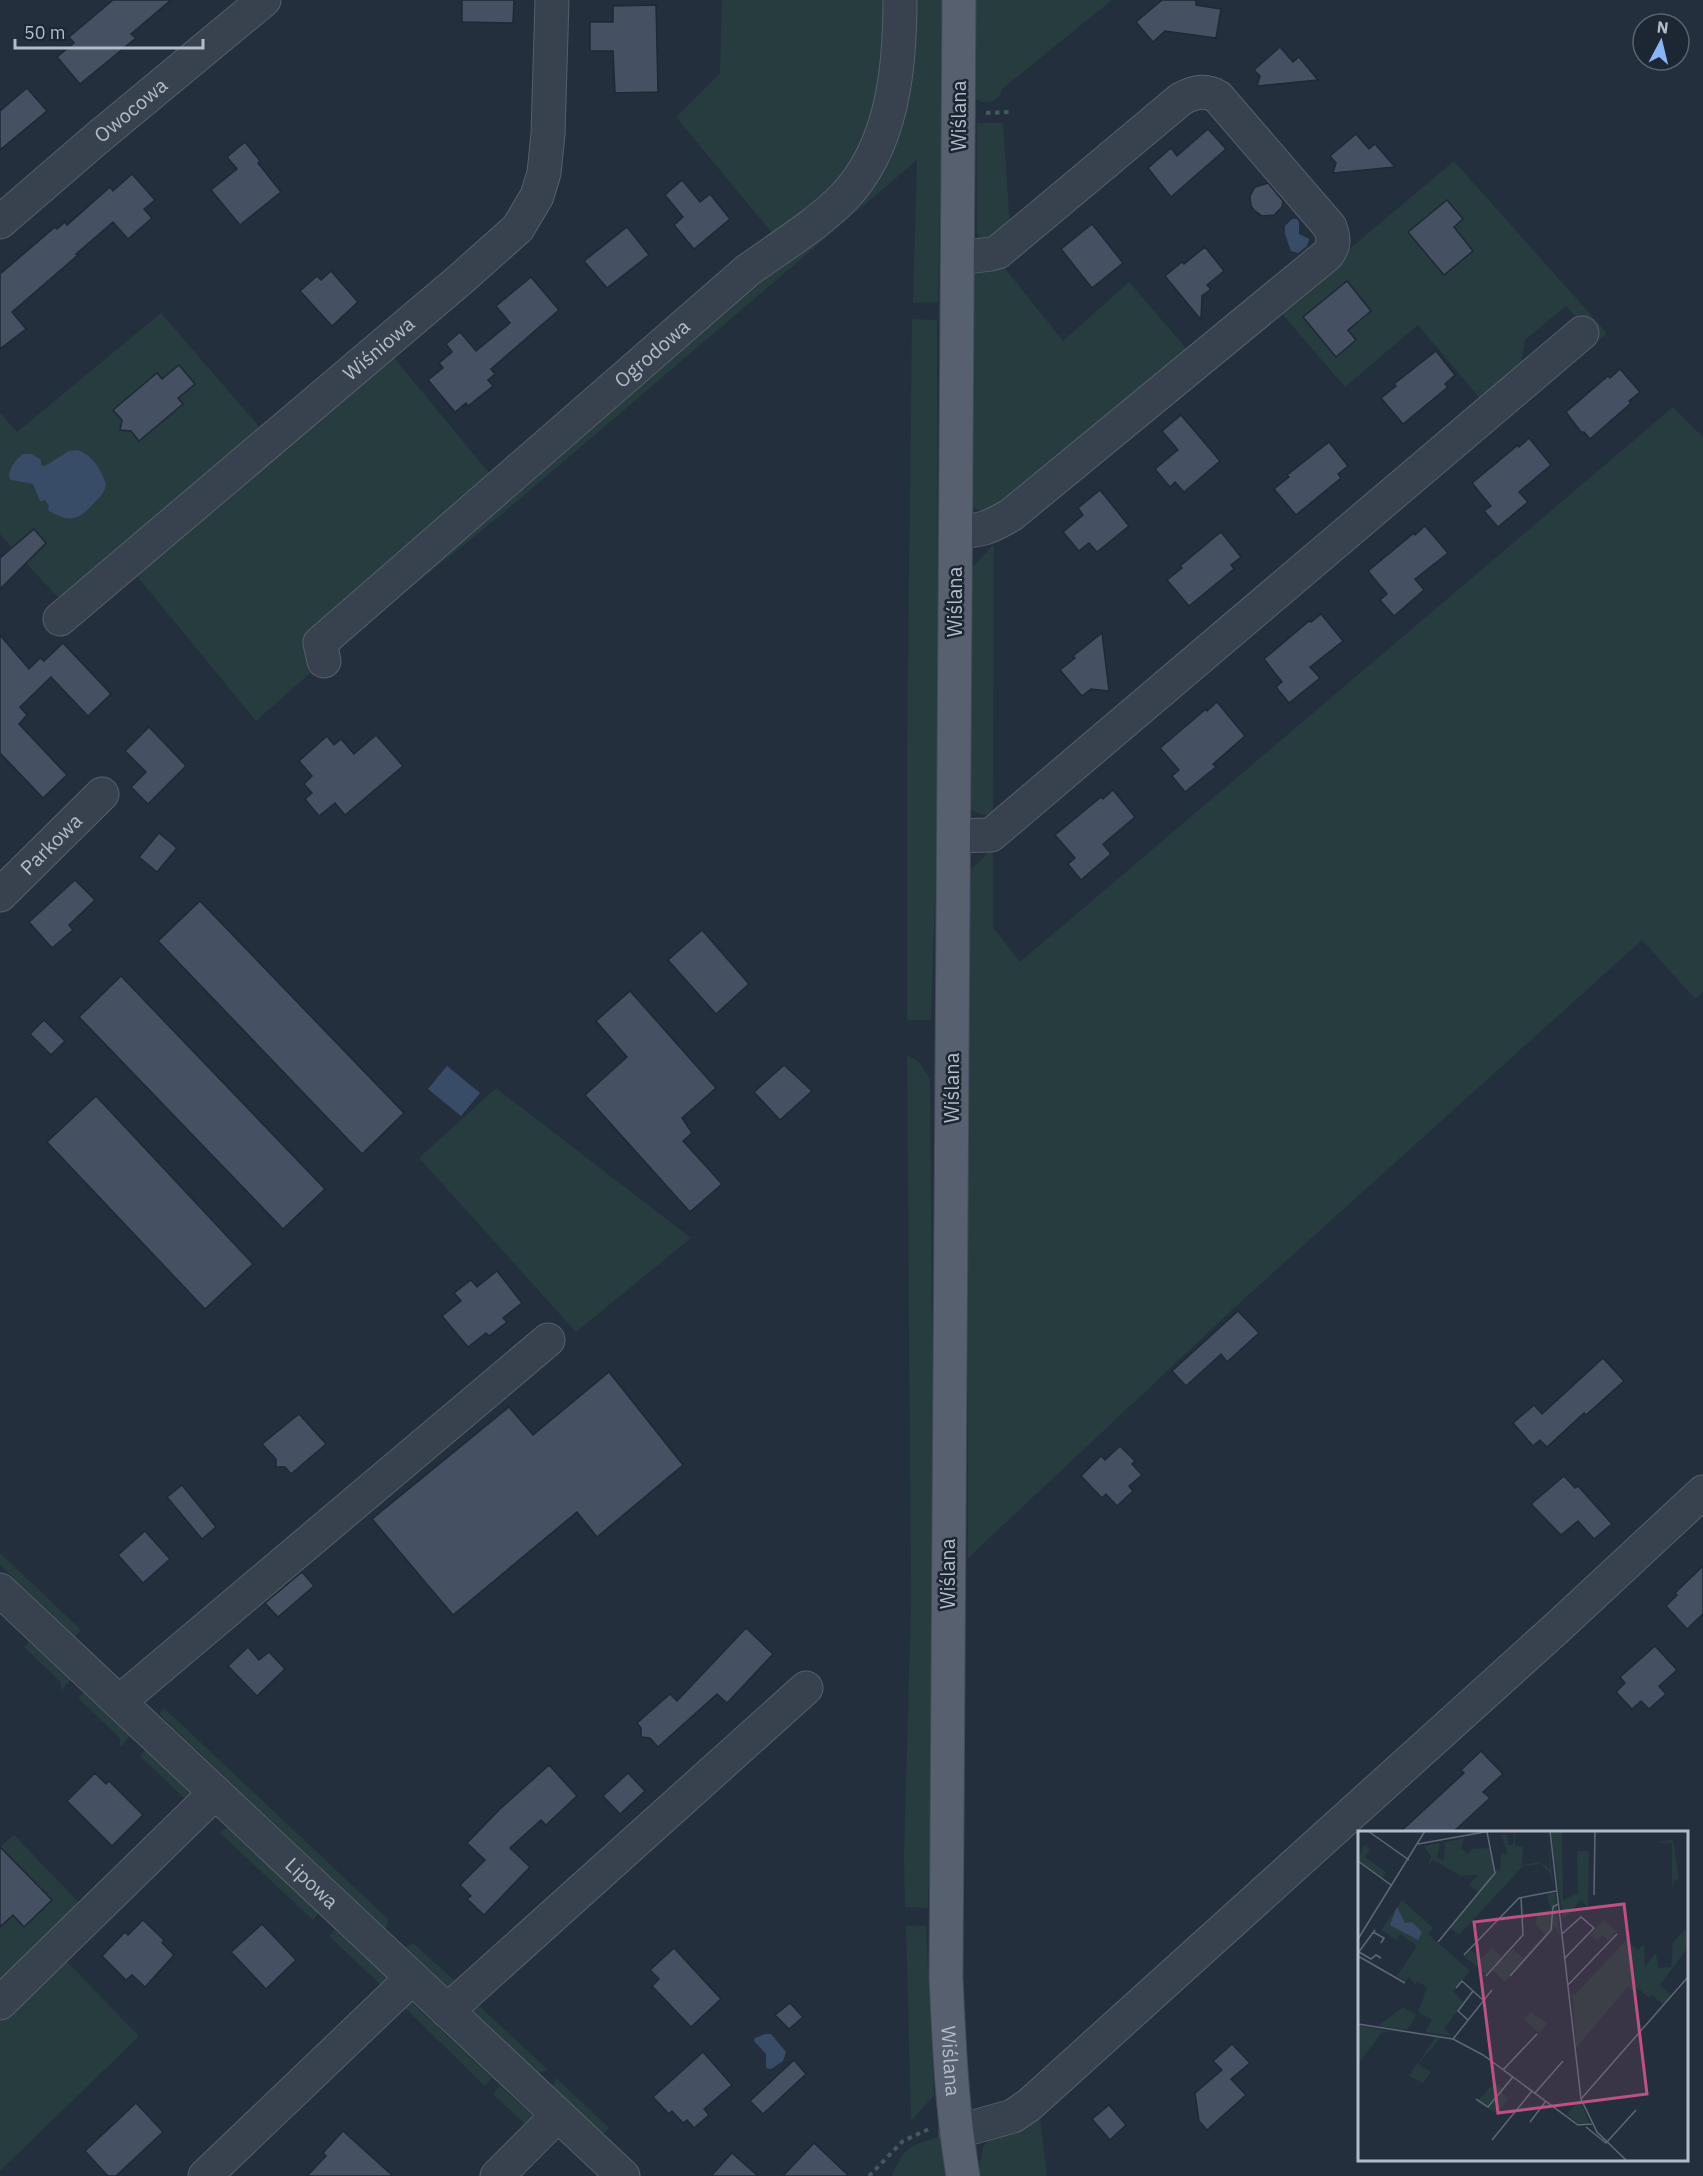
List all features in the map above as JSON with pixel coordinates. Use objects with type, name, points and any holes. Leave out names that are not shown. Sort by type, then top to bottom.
[{"type":"main road","name":"Wiślana","points":[[959,0],[946,1978],[956,2127],[963,2176]]},
{"type":"street","name":"Owocowa","points":[[0,222],[264,0]]},
{"type":"street","name":"Wiśniowa","points":[[60,619],[412,321],[518,228],[537,196],[544,173],[548,134],[552,0]]},
{"type":"street","name":"Ogrodowa","points":[[324,661],[320,643],[748,270],[844,197],[870,160],[889,111],[899,55],[900,0]]},
{"type":"street","points":[[956,531],[976,531],[989,528],[1011,515],[1327,255],[1333,247],[1334,238],[1330,227],[1218,97],[1203,92],[1192,93],[1181,99],[998,252],[958,258]]},
{"type":"street","points":[[954,836],[991,835],[1582,333]]},
{"type":"street","name":"Parkowa","points":[[0,895],[102,794]]},
{"type":"street","points":[[119,1702],[548,1340]]},
{"type":"street","points":[[956,2127],[1013,2116],[1029,2105],[1559,1626],[1703,1492]]},
{"type":"street","name":"Lipowa","points":[[0,1590],[622,2176]]},
{"type":"street","points":[[447,2011],[806,1688]]},
{"type":"street","points":[[0,2003],[215,1793]]},
{"type":"street","points":[[205,2176],[412,1978]]},
{"type":"street","points":[[497,2176],[558,2115]]},
{"type":"path","points":[[869,2176],[903,2141],[930,2128],[956,2127]]},
{"type":"green space","points":[[722,0],[944,0],[938,302],[913,303],[917,160],[502,514],[362,627],[256,721],[132,570],[391,354],[490,474],[773,234],[676,117],[720,73]]},
{"type":"green space","points":[[972,0],[1112,0],[1002,89],[997,98],[985,102],[972,97]]},
{"type":"green space","points":[[977,123],[1003,123],[1010,228],[983,241],[978,239],[977,232]]},
{"type":"green space","points":[[1454,161],[1607,333],[1597,341],[1566,306],[1525,340],[1520,371],[1482,401],[1418,325],[1345,387],[1278,309]]},
{"type":"green space","points":[[999,261],[1063,341],[1129,282],[1192,355],[992,511],[978,510],[969,503],[972,265]]},
{"type":"green space","points":[[161,313],[262,430],[61,601],[0,534],[0,413],[17,432]]},
{"type":"green space","points":[[912,319],[937,320],[938,800],[931,1020],[907,1020],[907,748]]},
{"type":"green space","points":[[1673,407],[1703,437],[1703,992],[1695,999],[1642,940],[1245,1298],[968,1558],[968,872],[993,848],[993,927],[1020,962]]},
{"type":"green space","points":[[994,544],[993,815],[983,815],[968,809],[972,568]]},
{"type":"green space","points":[[907,1055],[919,1062],[930,1079],[935,1645],[928,1908],[905,1907],[904,1856],[911,1605]]},
{"type":"green space","points":[[496,1088],[691,1238],[576,1332],[419,1158]]},
{"type":"green space","points":[[0,1553],[81,1630],[75,1636],[0,1565]]},
{"type":"green space","points":[[34,1636],[75,1674],[61,1691],[61,1682],[24,1647]]},
{"type":"green space","points":[[88,1688],[134,1731],[120,1747],[120,1738],[78,1698]]},
{"type":"green space","points":[[164,1708],[388,1919],[386,1930],[159,1714]]},
{"type":"green space","points":[[148,1746],[215,1816],[209,1823],[207,1821],[65,1960],[139,2036],[0,2171],[0,1847],[14,1835],[79,1903],[186,1800],[140,1756]]},
{"type":"green space","points":[[229,1827],[322,1909],[313,1920],[219,1832]]},
{"type":"green space","points":[[340,1924],[390,1975],[383,1987],[329,1936]]},
{"type":"green space","points":[[906,1926],[926,1926],[934,2095],[911,2121]]},
{"type":"green space","points":[[413,1943],[456,1982],[454,1997],[404,1948]]},
{"type":"green space","points":[[408,1999],[492,2078],[485,2086],[400,2003]]},
{"type":"green space","points":[[474,2001],[548,2070],[532,2076],[470,2013]]},
{"type":"green space","points":[[556,2078],[609,2128],[598,2140],[551,2095]]},
{"type":"green space","points":[[500,2086],[537,2120],[529,2128],[493,2094]]},
{"type":"green space","points":[[1040,2118],[1047,2176],[978,2176],[983,2147],[992,2136]]},
{"type":"green space","points":[[941,2136],[948,2176],[892,2176],[905,2152],[915,2145]]},
{"type":"water","points":[[1292,219],[1297,219],[1299,222],[1299,234],[1309,239],[1307,246],[1298,253],[1291,251],[1285,234],[1285,226]]},
{"type":"water","points":[[77,450],[87,455],[96,464],[106,485],[99,498],[87,511],[76,517],[61,517],[48,510],[49,506],[45,500],[40,501],[33,484],[11,480],[9,477],[13,464],[23,454],[32,454],[41,460],[41,465],[45,466],[69,451]]},
{"type":"water","points":[[447,1066],[480,1093],[461,1116],[428,1089]]},
{"type":"water","points":[[771,2034],[786,2052],[783,2061],[771,2069],[766,2068],[766,2054],[754,2041],[755,2038]]},
{"type":"building","points":[[113,0],[171,0],[131,34],[136,38],[80,84],[57,57],[74,43],[69,37]]},
{"type":"building","points":[[462,0],[514,0],[513,23],[462,22]]},
{"type":"building","points":[[1162,0],[1196,0],[1196,5],[1221,9],[1216,38],[1165,31],[1153,42],[1136,22]]},
{"type":"building","points":[[656,5],[658,92],[615,93],[613,51],[590,51],[590,22],[613,22],[613,6]]},
{"type":"building","points":[[1280,47],[1293,62],[1299,57],[1318,80],[1257,86],[1260,76],[1254,70]]},
{"type":"building","points":[[27,88],[47,111],[0,150],[0,111]]},
{"type":"building","points":[[1208,129],[1226,149],[1171,197],[1148,168],[1171,148],[1177,156]]},
{"type":"building","points":[[1356,134],[1369,149],[1375,144],[1395,167],[1333,173],[1336,163],[1330,156]]},
{"type":"building","points":[[245,142],[281,192],[240,225],[211,190],[237,169],[227,157]]},
{"type":"building","points":[[132,174],[155,200],[144,209],[152,218],[128,239],[113,222],[12,312],[26,329],[0,349],[0,274],[55,227],[57,229],[65,222],[67,225],[110,187],[113,191]]},
{"type":"building","points":[[682,180],[700,202],[710,194],[730,219],[694,249],[674,225],[683,217],[665,195]]},
{"type":"building","points":[[1268,183],[1283,201],[1282,207],[1274,215],[1262,216],[1251,206],[1250,196],[1255,187]]},
{"type":"building","points":[[1447,200],[1463,219],[1454,227],[1473,251],[1444,275],[1408,232]]},
{"type":"building","points":[[1092,224],[1123,263],[1092,288],[1061,249]]},
{"type":"building","points":[[627,227],[649,255],[607,288],[584,261]]},
{"type":"building","points":[[1205,247],[1224,271],[1207,285],[1211,289],[1202,296],[1201,320],[1165,276]]},
{"type":"building","points":[[331,271],[358,302],[332,326],[300,291],[317,276],[321,280]]},
{"type":"building","points":[[531,277],[559,310],[491,369],[495,374],[488,380],[493,386],[468,406],[466,403],[455,412],[428,380],[443,368],[439,363],[452,352],[446,344],[460,332],[476,351],[510,323],[496,306]]},
{"type":"building","points":[[1347,281],[1371,311],[1348,330],[1356,340],[1336,357],[1303,317]]},
{"type":"building","points":[[1436,351],[1455,375],[1445,384],[1448,387],[1403,424],[1381,398],[1396,386],[1394,384]]},
{"type":"building","points":[[179,365],[195,384],[178,398],[183,404],[139,441],[131,431],[120,430],[122,420],[113,410],[157,373],[162,379]]},
{"type":"building","points":[[1620,369],[1640,392],[1629,401],[1631,403],[1590,439],[1584,432],[1581,432],[1566,412],[1608,376],[1610,378]]},
{"type":"building","points":[[1181,415],[1220,461],[1184,492],[1175,482],[1170,487],[1155,469],[1178,450],[1162,431]]},
{"type":"building","points":[[1529,438],[1551,465],[1519,492],[1528,502],[1498,527],[1484,511],[1491,506],[1472,483]]},
{"type":"building","points":[[1329,442],[1348,466],[1338,474],[1341,478],[1296,515],[1274,489],[1289,477],[1287,475]]},
{"type":"building","points":[[1100,490],[1129,526],[1097,552],[1089,543],[1079,551],[1063,532],[1083,515],[1078,508]]},
{"type":"building","points":[[1425,526],[1448,553],[1415,579],[1424,590],[1394,616],[1380,600],[1387,594],[1368,571]]},
{"type":"building","points":[[34,529],[46,543],[0,589],[0,558]]},
{"type":"building","points":[[1221,532],[1241,557],[1231,565],[1234,569],[1189,606],[1167,580],[1182,568],[1180,566]]},
{"type":"building","points":[[1321,614],[1343,641],[1310,667],[1320,678],[1289,703],[1276,687],[1282,682],[1264,659],[1309,621],[1311,622]]},
{"type":"building","points":[[1102,633],[1109,691],[1091,689],[1082,696],[1060,670],[1075,658],[1073,656]]},
{"type":"building","points":[[0,635],[29,669],[40,658],[44,661],[63,643],[111,694],[88,716],[51,677],[20,707],[27,715],[19,724],[67,775],[43,798],[0,753]]},
{"type":"building","points":[[1217,702],[1245,736],[1213,764],[1216,767],[1185,792],[1172,776],[1179,770],[1160,748]]},
{"type":"building","points":[[149,727],[186,766],[148,804],[131,787],[146,772],[125,751]]},
{"type":"building","points":[[376,735],[403,766],[345,815],[335,803],[319,816],[305,799],[312,793],[304,784],[312,776],[299,761],[327,736],[334,745],[341,739],[354,754]]},
{"type":"building","points":[[1113,790],[1135,817],[1103,844],[1111,854],[1081,880],[1068,864],[1075,858],[1055,835],[1101,797],[1103,799]]},
{"type":"building","points":[[159,833],[177,848],[157,872],[139,857]]},
{"type":"building","points":[[75,880],[95,900],[69,925],[73,930],[52,948],[29,922]]},
{"type":"building","points":[[200,901],[404,1113],[362,1154],[158,941]]},
{"type":"building","points":[[702,930],[749,984],[716,1014],[668,960]]},
{"type":"building","points":[[121,976],[325,1189],[283,1229],[79,1017]]},
{"type":"building","points":[[630,991],[716,1088],[682,1118],[692,1133],[683,1141],[722,1184],[690,1212],[585,1095],[627,1057],[596,1021]]},
{"type":"building","points":[[44,1020],[65,1041],[51,1055],[30,1034]]},
{"type":"building","points":[[784,1065],[812,1091],[780,1120],[754,1092]]},
{"type":"building","points":[[96,1096],[253,1264],[205,1309],[47,1142]]},
{"type":"building","points":[[497,1271],[522,1303],[503,1318],[507,1322],[489,1336],[486,1333],[468,1347],[442,1316],[461,1301],[454,1293],[471,1280],[477,1287]]},
{"type":"building","points":[[1238,1311],[1259,1333],[1227,1362],[1221,1354],[1186,1386],[1172,1371]]},
{"type":"building","points":[[1603,1358],[1624,1381],[1547,1447],[1540,1440],[1533,1446],[1513,1423],[1534,1405],[1542,1414]]},
{"type":"building","points":[[609,1372],[683,1465],[597,1537],[577,1512],[453,1615],[372,1519],[509,1407],[533,1435]]},
{"type":"building","points":[[299,1414],[326,1444],[291,1474],[285,1467],[276,1467],[276,1459],[262,1444]]},
{"type":"building","points":[[1120,1446],[1135,1461],[1132,1464],[1142,1475],[1129,1486],[1133,1491],[1117,1506],[1106,1494],[1102,1498],[1081,1476],[1101,1456],[1105,1460]]},
{"type":"building","points":[[1564,1476],[1575,1488],[1578,1486],[1612,1524],[1594,1539],[1578,1521],[1561,1535],[1531,1504]]},
{"type":"building","points":[[182,1485],[216,1527],[202,1539],[167,1497]]},
{"type":"building","points":[[145,1531],[170,1559],[143,1583],[118,1555]]},
{"type":"building","points":[[1703,1566],[1703,1614],[1687,1629],[1666,1606],[1677,1595],[1675,1593]]},
{"type":"building","points":[[302,1572],[314,1586],[278,1617],[265,1603]]},
{"type":"building","points":[[746,1628],[773,1654],[727,1703],[717,1694],[658,1747],[650,1738],[641,1737],[641,1728],[637,1723],[670,1694],[677,1701]]},
{"type":"building","points":[[1655,1646],[1677,1670],[1659,1686],[1666,1694],[1649,1709],[1641,1701],[1632,1709],[1616,1692],[1625,1683],[1620,1677]]},
{"type":"building","points":[[248,1647],[259,1660],[269,1652],[285,1669],[257,1696],[228,1666]]},
{"type":"building","points":[[1481,1751],[1503,1774],[1483,1792],[1490,1798],[1454,1831],[1401,1831],[1464,1773],[1461,1770]]},
{"type":"building","points":[[549,1765],[577,1796],[546,1825],[541,1820],[510,1848],[530,1867],[484,1915],[467,1899],[471,1896],[460,1885],[485,1860],[467,1843],[500,1809]]},
{"type":"building","points":[[95,1773],[106,1784],[109,1781],[143,1815],[112,1846],[67,1801]]},
{"type":"building","points":[[628,1773],[645,1791],[620,1814],[603,1796]]},
{"type":"building","points":[[0,1847],[52,1900],[24,1927],[13,1915],[0,1927]]},
{"type":"building","points":[[143,1920],[164,1940],[162,1943],[174,1955],[145,1987],[132,1975],[126,1980],[102,1956],[125,1932],[128,1935]]},
{"type":"building","points":[[262,1924],[296,1960],[266,1989],[231,1952]]},
{"type":"building","points":[[674,1948],[721,1999],[691,2027],[652,1986],[659,1979],[650,1970]]},
{"type":"building","points":[[790,2003],[803,2017],[789,2029],[775,2015]]},
{"type":"building","points":[[1232,2044],[1250,2063],[1231,2079],[1246,2095],[1207,2130],[1199,2121],[1195,2093],[1222,2070],[1213,2061]]},
{"type":"building","points":[[703,2052],[732,2085],[704,2109],[709,2115],[694,2128],[687,2120],[683,2123],[672,2111],[669,2114],[653,2097]]},
{"type":"building","points":[[794,2060],[806,2074],[763,2114],[750,2101]]},
{"type":"building","points":[[136,2103],[163,2132],[116,2176],[108,2176],[85,2151]]},
{"type":"building","points":[[1109,2105],[1126,2125],[1110,2140],[1092,2119]]},
{"type":"building","points":[[343,2131],[393,2176],[307,2176],[326,2156],[323,2153]]},
{"type":"building","points":[[814,2143],[849,2176],[783,2176]]},
{"type":"building","points":[[732,2153],[758,2176],[711,2176]]}]
